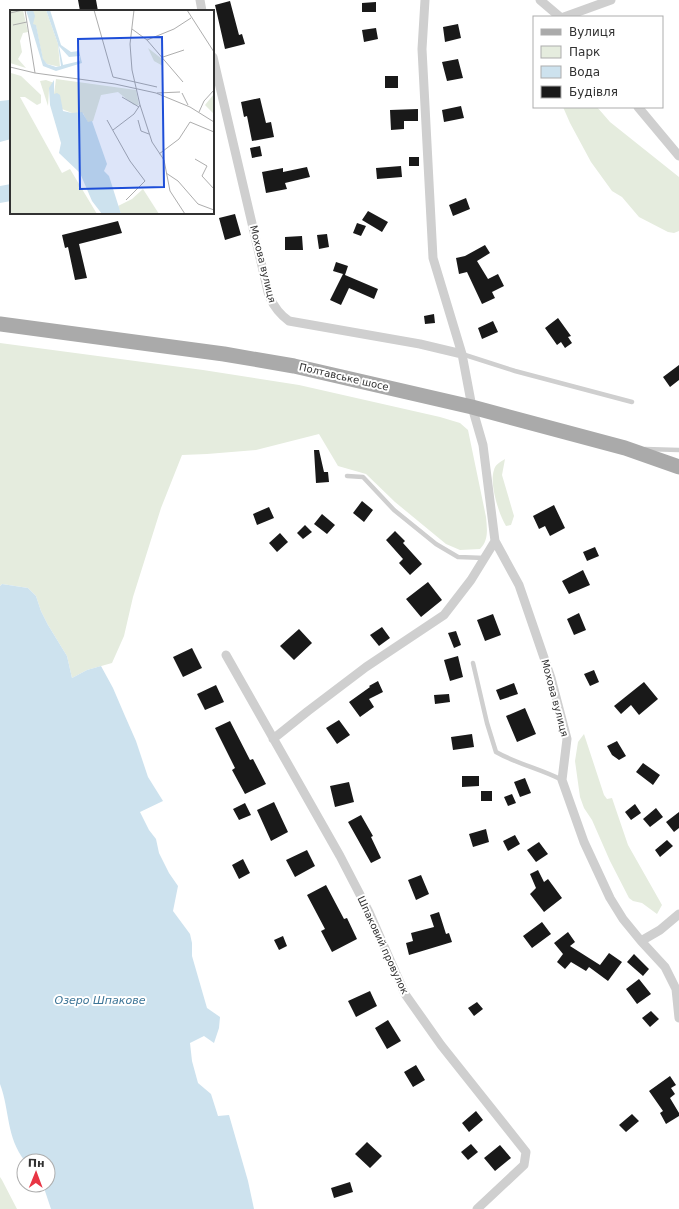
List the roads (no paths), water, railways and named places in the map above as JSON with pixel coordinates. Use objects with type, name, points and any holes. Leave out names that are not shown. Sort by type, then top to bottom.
[{"type":"main road","name":"Полтавське шосе","points":[[0,324],[224,354],[286,364],[472,407],[625,448],[679,467]]},
{"type":"street","points":[[200,0],[202,10]]},
{"type":"street","name":"Мохова вулиця","points":[[425,0],[422,49],[434,258],[462,354],[472,407],[483,445],[495,542],[519,585],[551,678],[567,739],[562,780],[584,842],[610,898],[623,919],[665,968],[676,989],[679,1018]]},
{"type":"street","points":[[540,0],[559,16]]},
{"type":"street","points":[[567,16],[611,0]]},
{"type":"street","name":"Мохова вулиця","points":[[214,61],[269,296],[273,306],[280,315],[289,321],[420,344],[462,354]]},
{"type":"street","points":[[639,108],[679,156]]},
{"type":"street","points":[[273,739],[366,667],[444,615],[471,580],[495,542]]},
{"type":"street","name":"Шпаковий провулок","points":[[226,655],[340,856],[362,898],[405,994],[440,1045],[526,1152],[524,1164],[477,1209]]},
{"type":"street","points":[[641,941],[660,930],[679,914]]},
{"type":"lane","points":[[462,354],[515,371],[632,402]]},
{"type":"lane","points":[[625,448],[679,450]]},
{"type":"lane","points":[[347,476],[362,477],[394,510],[436,544],[458,557],[485,558]]},
{"type":"lane","points":[[473,663],[487,723],[496,752],[512,761],[562,780]]},
{"type":"water","points":[[0,101],[10,101],[10,139],[0,142]]},
{"type":"water","points":[[10,184],[10,201],[0,203],[0,186]]},
{"type":"water","name":"Озеро Шпакове","points":[[2,584],[28,588],[36,596],[48,625],[67,656],[72,678],[87,670],[101,666],[113,688],[136,741],[148,777],[163,801],[140,812],[149,830],[156,839],[159,853],[169,873],[178,886],[173,911],[190,934],[192,956],[207,1008],[220,1017],[219,1028],[214,1043],[204,1036],[190,1043],[192,1061],[198,1083],[211,1094],[218,1116],[229,1115],[248,1181],[254,1209],[51,1209],[46,1193],[56,1193],[56,1153],[20,1153],[14,1143],[0,1084],[0,586]]}]
